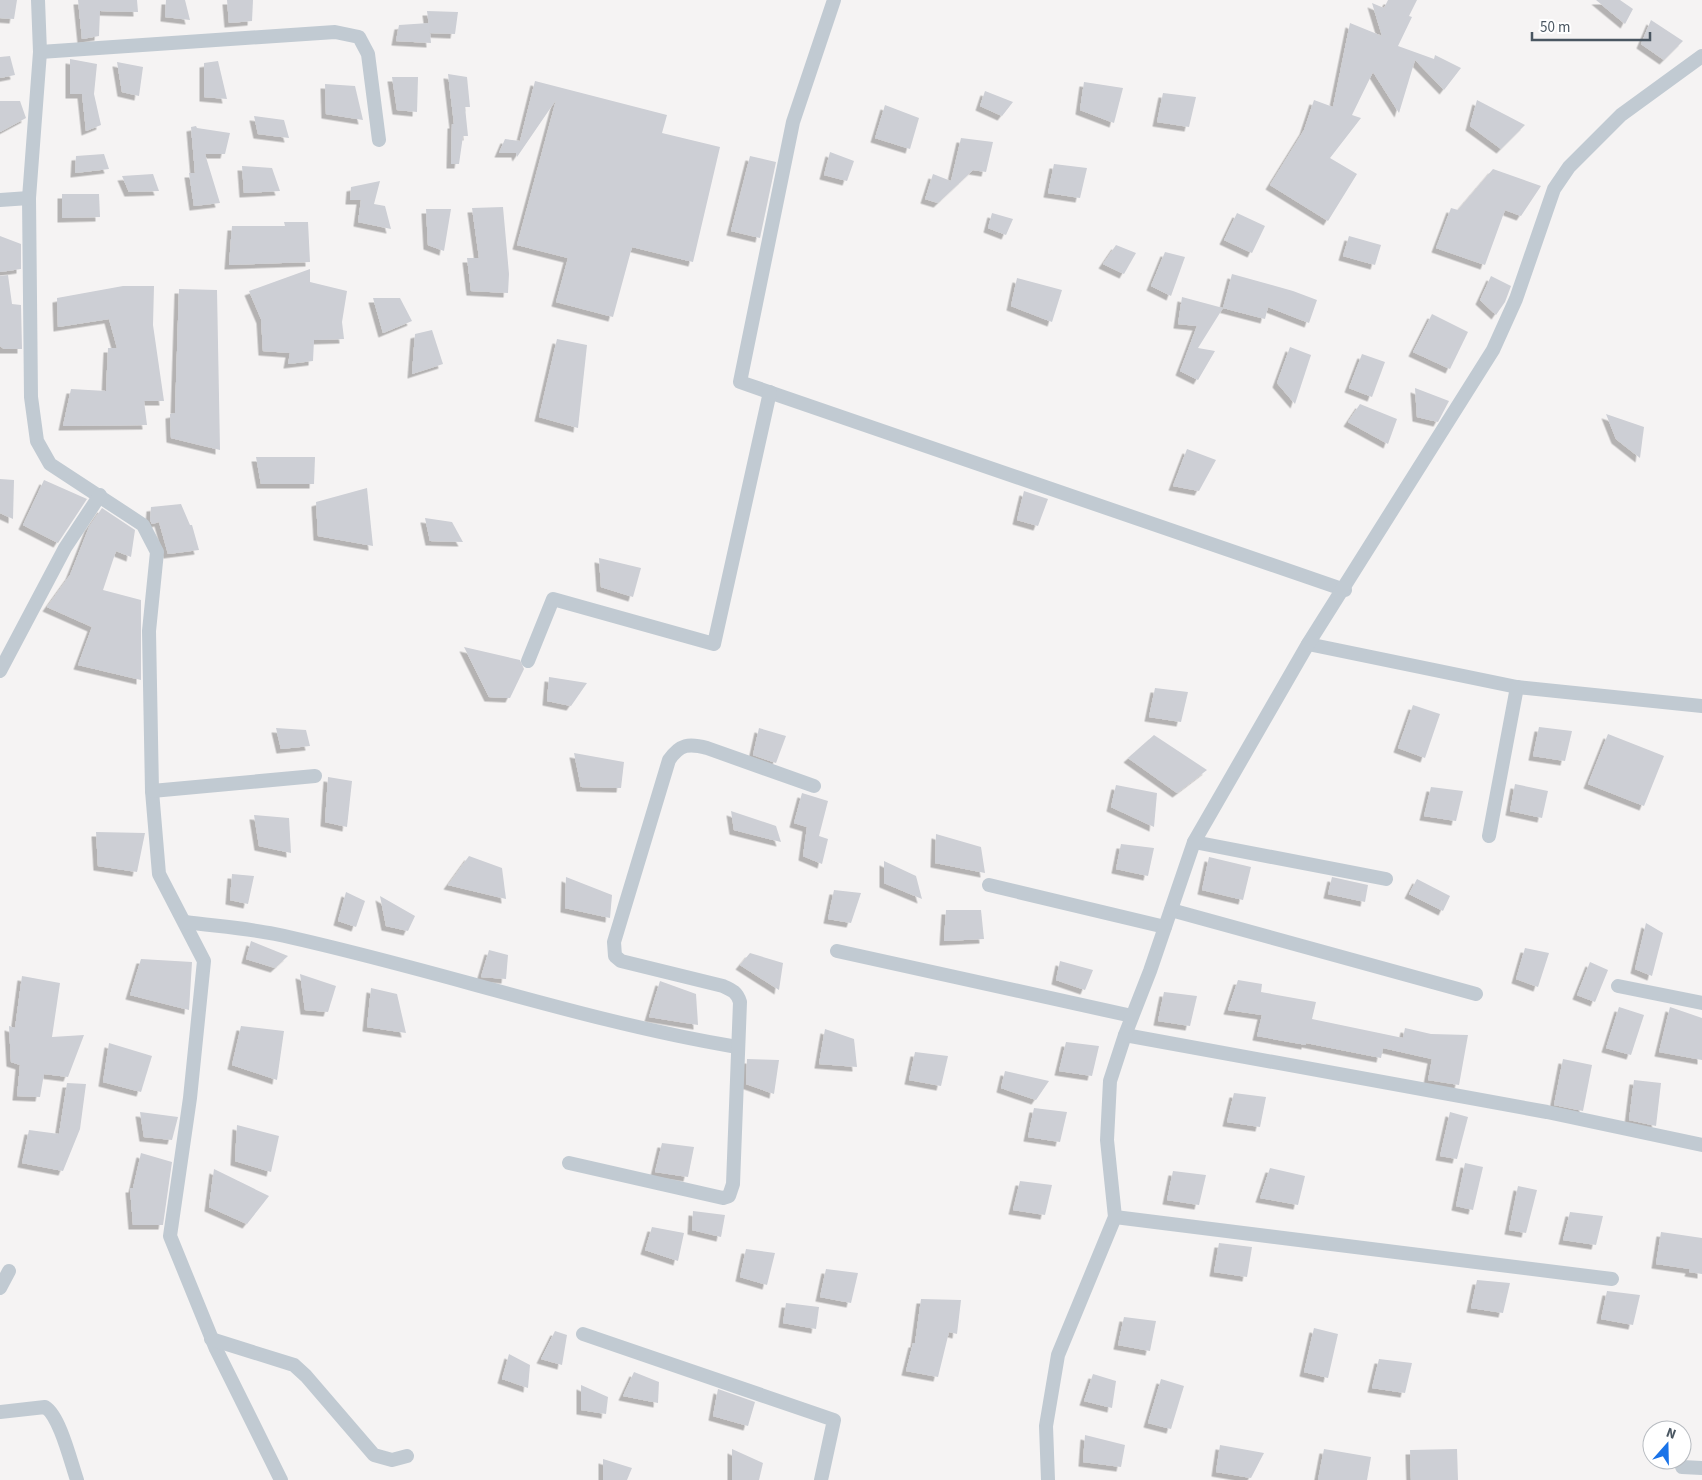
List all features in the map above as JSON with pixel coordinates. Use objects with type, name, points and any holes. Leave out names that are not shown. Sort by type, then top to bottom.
[{"type":"street","points":[[38,0],[40,52],[28,198],[31,397],[37,441],[50,464],[144,525],[157,552],[149,631],[152,791],[159,874],[204,961],[190,1098],[170,1236],[211,1339],[281,1480]]},
{"type":"street","points":[[834,0],[793,122],[740,382],[1345,590]]},
{"type":"street","points":[[40,52],[335,32],[359,37],[368,54],[379,140]]},
{"type":"street","points":[[1048,1480],[1046,1426],[1058,1355],[1115,1217],[1107,1140],[1110,1081],[1194,842],[1308,644],[1345,590],[1493,350],[1516,299],[1554,189],[1569,167],[1621,115],[1702,56]]},
{"type":"street","points":[[0,200],[28,198]]},
{"type":"street","points":[[528,661],[553,599],[714,644],[770,392]]},
{"type":"street","points":[[0,671],[65,548],[100,495]]},
{"type":"street","points":[[1308,644],[1516,687],[1702,706]]},
{"type":"street","points":[[1489,836],[1516,687]]},
{"type":"street","points":[[570,1163],[727,1197],[732,1184],[740,1002],[736,992],[723,986],[621,961],[615,956],[614,942],[669,760],[682,745],[700,746],[814,786]]},
{"type":"street","points":[[152,791],[315,776]]},
{"type":"street","points":[[1194,842],[1386,879]]},
{"type":"street","points":[[989,885],[1165,926]]},
{"type":"street","points":[[1171,910],[1476,994]]},
{"type":"street","points":[[185,922],[272,933],[369,956],[683,1038],[737,1047]]},
{"type":"street","points":[[837,951],[1132,1016]]},
{"type":"street","points":[[1618,986],[1702,1003]]},
{"type":"street","points":[[1125,1035],[1547,1112],[1702,1145]]},
{"type":"street","points":[[1115,1217],[1612,1279]]},
{"type":"street","points":[[0,1288],[9,1271]]},
{"type":"street","points":[[583,1334],[834,1420],[821,1480]]},
{"type":"street","points":[[211,1339],[294,1365],[306,1376],[374,1456],[392,1460],[407,1456]]},
{"type":"street","points":[[0,1412],[45,1407],[48,1409],[55,1418],[78,1480]]},
{"type":"building","points":[[0,0],[17,0],[14,19],[0,18]]},
{"type":"building","points":[[78,0],[137,0],[138,12],[100,11],[99,36],[82,39]]},
{"type":"building","points":[[166,0],[185,0],[190,20],[165,17]]},
{"type":"building","points":[[227,0],[253,0],[252,21],[229,23]]},
{"type":"building","points":[[1388,0],[1417,0],[1409,16],[1412,17],[1398,46],[1434,59],[1435,55],[1461,68],[1444,90],[1415,60],[1399,113],[1373,72],[1352,115],[1361,118],[1330,158],[1357,174],[1328,221],[1270,185],[1304,130],[1314,100],[1333,107],[1350,23],[1382,36],[1372,3],[1384,8]]},
{"type":"building","points":[[1596,0],[1620,0],[1633,9],[1625,24]]},
{"type":"building","points":[[427,11],[458,12],[455,34],[430,33]]},
{"type":"building","points":[[1651,20],[1683,41],[1664,60],[1641,44]]},
{"type":"building","points":[[429,23],[431,43],[396,41],[399,25]]},
{"type":"building","points":[[10,56],[15,75],[0,78],[0,57]]},
{"type":"building","points":[[70,59],[97,64],[94,94],[101,125],[86,131],[82,94],[70,94]]},
{"type":"building","points":[[218,61],[227,99],[204,97],[204,63]]},
{"type":"building","points":[[117,62],[143,67],[139,96],[122,92]]},
{"type":"building","points":[[448,74],[467,77],[470,107],[465,107],[468,136],[463,136],[459,164],[451,164],[452,124],[454,124]]},
{"type":"building","points":[[392,77],[418,77],[417,112],[397,110]]},
{"type":"building","points":[[535,81],[667,115],[662,133],[720,147],[693,262],[632,247],[613,317],[556,302],[568,258],[517,245],[556,100],[517,157],[516,153],[499,153],[505,139],[520,141]]},
{"type":"building","points":[[1084,82],[1123,88],[1114,123],[1080,110]]},
{"type":"building","points":[[325,84],[355,86],[363,120],[326,114]]},
{"type":"building","points":[[985,91],[1013,102],[1002,116],[980,106]]},
{"type":"building","points":[[1163,93],[1196,97],[1189,127],[1157,122]]},
{"type":"building","points":[[1477,100],[1525,125],[1501,149],[1470,126]]},
{"type":"building","points":[[0,101],[20,101],[26,118],[0,132]]},
{"type":"building","points":[[885,105],[919,118],[910,149],[875,138]]},
{"type":"building","points":[[254,116],[284,120],[289,138],[258,134]]},
{"type":"building","points":[[196,126],[197,128],[230,133],[225,154],[205,154],[220,203],[194,206],[189,173],[195,173],[191,127]]},
{"type":"building","points":[[961,138],[993,142],[986,172],[973,170],[938,203],[925,199],[933,174],[951,181]]},
{"type":"building","points":[[830,152],[854,161],[847,181],[824,175]]},
{"type":"building","points":[[104,154],[109,169],[75,173],[76,156]]},
{"type":"building","points":[[750,156],[776,162],[760,238],[731,231]]},
{"type":"building","points":[[1054,164],[1087,168],[1080,198],[1048,193]]},
{"type":"building","points":[[242,166],[272,168],[280,191],[244,193]]},
{"type":"building","points":[[1493,169],[1541,186],[1521,216],[1505,210],[1485,265],[1436,248],[1451,208],[1458,210]]},
{"type":"building","points":[[153,174],[159,191],[129,192],[122,176]]},
{"type":"building","points":[[380,181],[374,204],[385,206],[391,229],[358,222],[361,200],[350,200],[351,187]]},
{"type":"building","points":[[62,194],[99,194],[100,217],[62,218]]},
{"type":"building","points":[[503,207],[509,274],[508,293],[471,291],[467,258],[479,258],[472,208]]},
{"type":"building","points":[[426,209],[451,209],[444,251],[428,245]]},
{"type":"building","points":[[992,213],[1013,219],[1006,235],[988,228]]},
{"type":"building","points":[[1237,213],[1265,226],[1252,253],[1224,240]]},
{"type":"building","points":[[284,222],[308,222],[310,262],[229,265],[232,226],[285,226]]},
{"type":"building","points":[[0,236],[21,244],[21,269],[0,272]]},
{"type":"building","points":[[1349,236],[1381,245],[1375,265],[1343,256]]},
{"type":"building","points":[[1116,245],[1136,253],[1124,274],[1103,264]]},
{"type":"building","points":[[1165,252],[1185,257],[1171,296],[1151,286]]},
{"type":"building","points":[[310,269],[310,282],[347,291],[342,322],[344,339],[314,340],[313,361],[288,364],[290,353],[263,351],[261,319],[249,291]]},
{"type":"building","points":[[1232,274],[1293,291],[1317,300],[1309,323],[1268,307],[1265,319],[1223,308]]},
{"type":"building","points":[[8,275],[12,304],[21,305],[22,349],[4,349],[0,346],[0,276]]},
{"type":"building","points":[[1491,276],[1511,286],[1505,302],[1496,315],[1480,300]]},
{"type":"building","points":[[1017,278],[1062,290],[1052,322],[1011,306]]},
{"type":"building","points":[[123,286],[154,286],[153,325],[164,401],[144,401],[147,425],[63,426],[71,389],[106,391],[108,348],[117,348],[109,319],[58,327],[57,298]]},
{"type":"building","points":[[179,289],[217,290],[220,450],[171,438],[170,414],[175,413]]},
{"type":"building","points":[[1182,297],[1223,308],[1198,348],[1215,351],[1198,380],[1180,371],[1197,326],[1178,324]]},
{"type":"building","points":[[373,298],[400,298],[412,321],[383,333]]},
{"type":"building","points":[[1432,314],[1468,332],[1450,369],[1413,352]]},
{"type":"building","points":[[432,330],[443,364],[412,374],[415,334]]},
{"type":"building","points":[[557,339],[587,345],[578,428],[539,417]]},
{"type":"building","points":[[1290,347],[1311,355],[1295,404],[1277,383]]},
{"type":"building","points":[[1362,354],[1385,362],[1372,397],[1349,388]]},
{"type":"building","points":[[1415,388],[1449,401],[1438,422],[1417,417]]},
{"type":"building","points":[[1360,404],[1397,419],[1388,444],[1348,422]]},
{"type":"building","points":[[1606,414],[1644,427],[1640,458],[1616,439]]},
{"type":"building","points":[[1187,449],[1216,460],[1199,491],[1173,486]]},
{"type":"building","points":[[256,457],[315,457],[314,484],[261,484]]},
{"type":"building","points":[[0,479],[14,480],[13,519],[0,513]]},
{"type":"building","points":[[44,480],[87,499],[58,543],[23,525]]},
{"type":"building","points":[[367,488],[373,546],[318,536],[316,502]]},
{"type":"building","points":[[1024,491],[1048,499],[1038,526],[1017,520]]},
{"type":"building","points":[[181,504],[190,525],[192,525],[199,550],[168,554],[159,522],[152,524],[150,520],[151,507]]},
{"type":"building","points":[[102,508],[135,530],[131,557],[116,551],[103,590],[141,600],[141,680],[78,665],[92,627],[47,607],[70,575],[89,527]]},
{"type":"building","points":[[425,518],[452,522],[463,542],[430,541]]},
{"type":"building","points":[[599,558],[641,568],[633,597],[601,587]]},
{"type":"building","points":[[464,647],[520,660],[524,669],[510,698],[489,697]]},
{"type":"building","points":[[549,677],[587,683],[571,706],[547,701]]},
{"type":"building","points":[[1155,688],[1188,692],[1181,722],[1149,717]]},
{"type":"building","points":[[1413,705],[1440,714],[1425,758],[1398,748]]},
{"type":"building","points":[[1539,727],[1572,731],[1565,761],[1533,756]]},
{"type":"building","points":[[276,728],[306,730],[310,746],[281,749]]},
{"type":"building","points":[[759,728],[786,736],[776,763],[753,755]]},
{"type":"building","points":[[1608,734],[1664,756],[1644,806],[1588,784]]},
{"type":"building","points":[[1154,735],[1207,770],[1177,793],[1128,758]]},
{"type":"building","points":[[574,753],[624,762],[621,788],[581,787]]},
{"type":"building","points":[[328,777],[352,781],[347,827],[325,822]]},
{"type":"building","points":[[1515,784],[1548,791],[1542,818],[1510,811]]},
{"type":"building","points":[[1116,785],[1157,793],[1154,827],[1111,807]]},
{"type":"building","points":[[1431,787],[1463,791],[1456,821],[1424,816]]},
{"type":"building","points":[[802,793],[828,801],[819,836],[828,839],[822,864],[803,856],[807,827],[794,823]]},
{"type":"building","points":[[731,811],[776,826],[781,842],[734,830]]},
{"type":"building","points":[[254,815],[289,818],[291,853],[259,846]]},
{"type":"building","points":[[96,832],[145,833],[137,872],[98,866]]},
{"type":"building","points":[[936,834],[981,847],[985,873],[935,863]]},
{"type":"building","points":[[1121,844],[1154,848],[1148,876],[1116,869]]},
{"type":"building","points":[[469,856],[502,868],[506,899],[448,885]]},
{"type":"building","points":[[1209,857],[1251,867],[1243,900],[1202,890]]},
{"type":"building","points":[[884,861],[916,876],[922,899],[884,883]]},
{"type":"building","points":[[232,874],[254,876],[248,904],[230,900]]},
{"type":"building","points":[[566,877],[612,895],[610,918],[565,908]]},
{"type":"building","points":[[1332,877],[1368,885],[1365,902],[1328,894]]},
{"type":"building","points":[[1417,879],[1450,896],[1443,911],[1409,894]]},
{"type":"building","points":[[834,890],[861,893],[851,923],[828,919]]},
{"type":"building","points":[[346,892],[365,901],[356,927],[338,921]]},
{"type":"building","points":[[380,896],[415,916],[408,931],[386,926]]},
{"type":"building","points":[[946,910],[981,910],[984,939],[944,941]]},
{"type":"building","points":[[1646,923],[1663,933],[1652,976],[1635,969]]},
{"type":"building","points":[[251,941],[288,956],[275,968],[246,959]]},
{"type":"building","points":[[1525,948],[1549,953],[1538,987],[1516,979]]},
{"type":"building","points":[[489,950],[508,955],[506,979],[481,977]]},
{"type":"building","points":[[750,953],[783,963],[779,990],[740,965]]},
{"type":"building","points":[[141,959],[192,962],[189,1010],[130,995]]},
{"type":"building","points":[[1060,961],[1093,970],[1085,990],[1056,980]]},
{"type":"building","points":[[1590,962],[1608,970],[1595,1002],[1577,995]]},
{"type":"building","points":[[300,974],[336,986],[328,1012],[305,1010]]},
{"type":"building","points":[[22,976],[60,983],[52,1037],[84,1035],[68,1077],[44,1074],[40,1097],[17,1096],[20,1065],[11,1062],[9,1026],[15,1028]]},
{"type":"building","points":[[1238,980],[1262,984],[1261,992],[1316,1002],[1312,1019],[1403,1038],[1405,1028],[1431,1034],[1468,1035],[1459,1085],[1428,1080],[1432,1059],[1383,1048],[1381,1058],[1306,1043],[1306,1045],[1257,1036],[1262,1015],[1228,1010]]},
{"type":"building","points":[[660,981],[696,994],[698,1025],[649,1017]]},
{"type":"building","points":[[371,988],[397,994],[406,1033],[367,1027]]},
{"type":"building","points":[[1164,992],[1197,996],[1190,1026],[1158,1021]]},
{"type":"building","points":[[1619,1007],[1644,1015],[1631,1055],[1606,1048]]},
{"type":"building","points":[[1670,1007],[1702,1018],[1702,1060],[1659,1052]]},
{"type":"building","points":[[241,1026],[284,1031],[277,1080],[232,1065]]},
{"type":"building","points":[[825,1029],[854,1039],[857,1067],[819,1064]]},
{"type":"building","points":[[1066,1042],[1099,1046],[1092,1076],[1059,1071]]},
{"type":"building","points":[[109,1043],[152,1056],[141,1092],[103,1082]]},
{"type":"building","points":[[915,1052],[948,1056],[941,1086],[909,1080]]},
{"type":"building","points":[[747,1059],[779,1060],[774,1094],[746,1084]]},
{"type":"building","points":[[1563,1059],[1592,1065],[1583,1111],[1554,1105]]},
{"type":"building","points":[[1005,1071],[1049,1081],[1036,1100],[1001,1088]]},
{"type":"building","points":[[1634,1080],[1661,1083],[1656,1126],[1629,1120]]},
{"type":"building","points":[[67,1083],[86,1084],[80,1129],[63,1171],[22,1163],[29,1130],[59,1134]]},
{"type":"building","points":[[1234,1093],[1266,1097],[1260,1127],[1227,1122]]},
{"type":"building","points":[[1034,1108],[1067,1112],[1060,1142],[1028,1137]]},
{"type":"building","points":[[140,1112],[178,1117],[172,1140],[144,1137]]},
{"type":"building","points":[[1450,1112],[1468,1117],[1457,1159],[1440,1156]]},
{"type":"building","points":[[237,1125],[279,1136],[271,1172],[235,1161]]},
{"type":"building","points":[[662,1143],[694,1147],[688,1177],[655,1172]]},
{"type":"building","points":[[141,1153],[172,1162],[163,1225],[133,1225],[130,1188],[133,1188]]},
{"type":"building","points":[[1465,1163],[1483,1167],[1473,1210],[1456,1206]]},
{"type":"building","points":[[1270,1168],[1305,1176],[1298,1205],[1260,1198]]},
{"type":"building","points":[[214,1169],[269,1196],[247,1224],[209,1207]]},
{"type":"building","points":[[1173,1171],[1206,1175],[1199,1205],[1167,1200]]},
{"type":"building","points":[[1020,1181],[1052,1185],[1045,1215],[1013,1210]]},
{"type":"building","points":[[1518,1186],[1537,1190],[1526,1233],[1509,1230]]},
{"type":"building","points":[[693,1211],[725,1215],[721,1237],[692,1230]]},
{"type":"building","points":[[1570,1212],[1603,1216],[1596,1245],[1563,1240]]},
{"type":"building","points":[[652,1227],[684,1233],[678,1261],[645,1250]]},
{"type":"building","points":[[1661,1232],[1702,1238],[1702,1274],[1689,1272],[1690,1269],[1656,1264]]},
{"type":"building","points":[[1219,1243],[1252,1247],[1247,1277],[1214,1272]]},
{"type":"building","points":[[746,1249],[775,1253],[767,1285],[740,1277]]},
{"type":"building","points":[[826,1269],[858,1273],[851,1303],[820,1297]]},
{"type":"building","points":[[1477,1280],[1510,1283],[1503,1313],[1471,1308]]},
{"type":"building","points":[[1607,1291],[1640,1295],[1633,1325],[1601,1319]]},
{"type":"building","points":[[921,1299],[961,1300],[957,1334],[949,1332],[938,1377],[906,1371],[913,1343],[915,1343]]},
{"type":"building","points":[[786,1303],[819,1307],[816,1329],[783,1323]]},
{"type":"building","points":[[1124,1317],[1156,1321],[1150,1351],[1118,1345]]},
{"type":"building","points":[[1314,1328],[1338,1334],[1328,1378],[1304,1372]]},
{"type":"building","points":[[555,1331],[567,1335],[562,1365],[541,1359]]},
{"type":"building","points":[[509,1354],[530,1365],[528,1388],[502,1379]]},
{"type":"building","points":[[1379,1359],[1412,1363],[1405,1393],[1372,1388]]},
{"type":"building","points":[[634,1372],[659,1382],[658,1403],[623,1396]]},
{"type":"building","points":[[1093,1374],[1116,1381],[1112,1408],[1084,1401]]},
{"type":"building","points":[[1161,1379],[1184,1386],[1171,1429],[1148,1423]]},
{"type":"building","points":[[581,1385],[608,1397],[606,1414],[581,1410]]},
{"type":"building","points":[[718,1389],[755,1402],[748,1426],[713,1416]]},
{"type":"building","points":[[1085,1435],[1125,1445],[1121,1467],[1083,1462]]},
{"type":"building","points":[[1220,1445],[1264,1453],[1251,1478],[1216,1472]]},
{"type":"building","points":[[732,1449],[763,1463],[759,1480],[732,1480]]},
{"type":"building","points":[[1324,1449],[1371,1457],[1367,1480],[1318,1480]]},
{"type":"building","points":[[1457,1449],[1458,1480],[1411,1480],[1410,1450]]},
{"type":"building","points":[[603,1459],[632,1468],[627,1480],[603,1480]]}]
